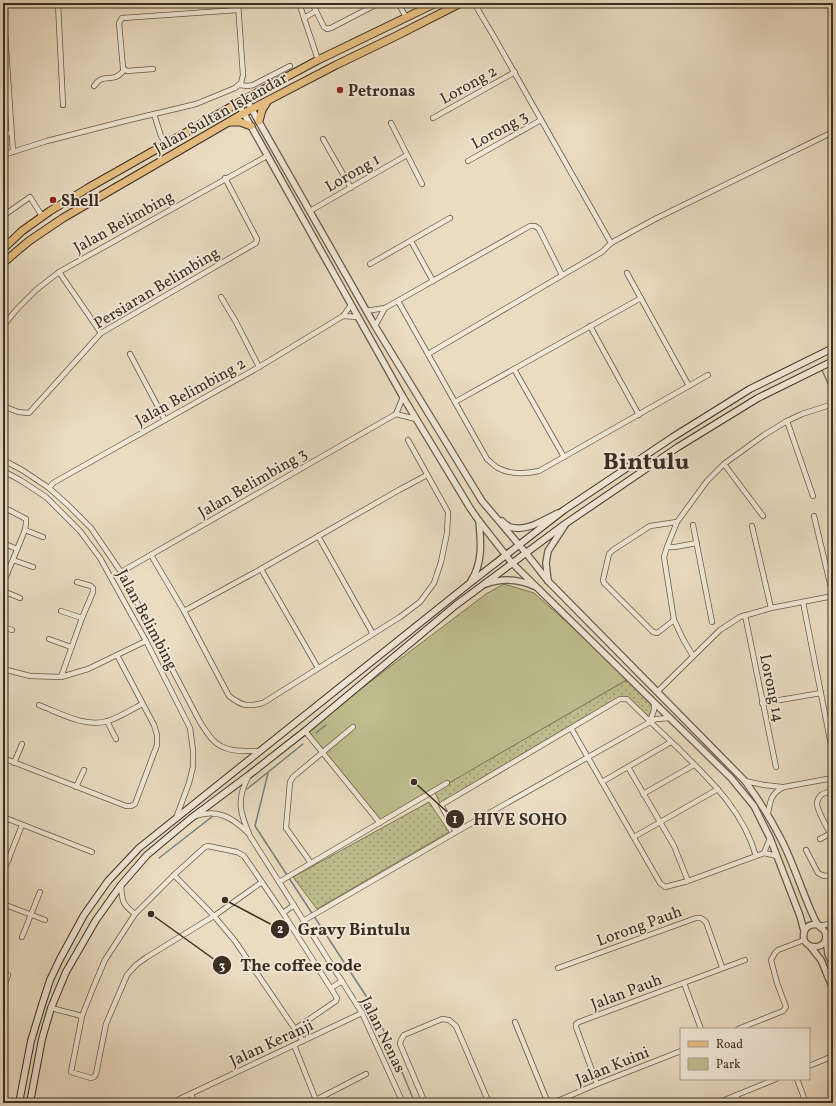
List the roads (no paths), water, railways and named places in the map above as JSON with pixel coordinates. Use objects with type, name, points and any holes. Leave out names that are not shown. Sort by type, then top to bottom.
[{"type":"main road","name":"Jalan Sultan Iskandar","points":[[3,249],[22,231],[42,216],[88,188],[238,103],[318,60],[436,3]]},
{"type":"main road","name":"Jalan Sultan Iskandar","points":[[3,264],[29,241],[63,218],[244,113],[460,3]]},
{"type":"main road","points":[[259,121],[262,110],[269,100]]},
{"type":"main road","points":[[229,122],[240,122],[251,126]]},
{"type":"main road","points":[[19,1103],[31,1041],[50,980],[84,915],[108,881],[139,848],[470,583],[564,510],[673,437],[750,389],[833,348]]},
{"type":"main road","points":[[30,1103],[42,1039],[51,1008],[66,972],[96,920],[121,885],[147,855],[190,819],[305,731],[456,605],[565,524],[678,447],[758,398],[833,361]]},
{"type":"street","points":[[3,3],[12,152]]},
{"type":"street","points":[[58,3],[63,105]]},
{"type":"street","points":[[3,155],[54,139],[125,120],[196,104],[239,85],[243,74],[238,3]]},
{"type":"street","points":[[299,3],[318,60]]},
{"type":"street","points":[[312,3],[324,27],[327,29],[379,3]]},
{"type":"street","points":[[398,3],[406,17]]},
{"type":"street","points":[[474,3],[612,243]]},
{"type":"street","points":[[124,70],[119,23],[122,18],[238,10]]},
{"type":"street","points":[[304,18],[316,11]]},
{"type":"street","points":[[239,85],[253,85],[290,66]]},
{"type":"street","points":[[94,86],[98,80],[103,78],[115,78],[124,70],[153,69]]},
{"type":"street","name":"Lorong 2","points":[[433,118],[515,72]]},
{"type":"street","points":[[3,91],[9,90]]},
{"type":"street","points":[[246,99],[366,311],[482,501],[548,581],[745,781],[758,798],[782,841],[812,912],[825,932],[828,954],[833,966]]},
{"type":"street","points":[[238,103],[403,397],[479,521],[512,563],[731,778],[754,806],[770,838],[800,916],[804,931],[804,940],[821,960],[833,989]]},
{"type":"street","points":[[154,114],[161,136],[166,144]]},
{"type":"street","name":"Lorong 3","points":[[468,161],[542,120]]},
{"type":"street","points":[[391,123],[422,184]]},
{"type":"street","points":[[3,136],[11,132]]},
{"type":"street","points":[[428,354],[602,252],[612,243],[657,218],[833,132]]},
{"type":"street","points":[[323,139],[351,188]]},
{"type":"street","name":"Lorong 1","points":[[310,211],[407,155]]},
{"type":"street","name":"Jalan Belimbing","points":[[3,326],[36,290],[59,272],[225,178],[267,156]]},
{"type":"street","name":"Persiaran Belimbing","points":[[3,406],[28,414],[101,333],[256,243],[257,239],[225,178]]},
{"type":"street","points":[[3,216],[30,197],[42,216]]},
{"type":"street","points":[[370,264],[450,218]]},
{"type":"street","points":[[366,311],[385,308],[530,226],[535,226],[539,229],[562,275]]},
{"type":"street","points":[[411,241],[433,281]]},
{"type":"street","points":[[59,272],[101,333]]},
{"type":"street","points":[[627,273],[689,386]]},
{"type":"street","points":[[221,297],[259,367]]},
{"type":"street","points":[[455,402],[641,298]]},
{"type":"street","points":[[398,301],[487,459],[497,468],[512,473],[527,474],[539,471],[708,375]]},
{"type":"street","name":"Jalan Belimbing 2","points":[[49,488],[53,483],[259,367],[343,316],[352,305]]},
{"type":"street","points":[[375,326],[385,308]]},
{"type":"street","points":[[343,316],[358,317]]},
{"type":"street","points":[[590,326],[639,414]]},
{"type":"street","points":[[130,354],[165,420]]},
{"type":"street","points":[[514,369],[564,457]]},
{"type":"street","points":[[403,397],[396,414],[416,419]]},
{"type":"street","points":[[693,656],[674,620],[664,557],[666,547],[677,522],[707,480],[724,464],[786,421],[833,404]]},
{"type":"street","name":"Jalan Belimbing 3","points":[[121,572],[396,414]]},
{"type":"street","points":[[786,421],[813,496]]},
{"type":"street","points":[[151,555],[184,611],[229,696],[238,703],[250,706],[263,703],[400,617],[420,602],[434,583],[442,562],[447,533],[448,512],[408,440]]},
{"type":"street","name":"Jalan Belimbing","points":[[3,460],[22,470],[49,488],[91,528],[121,572],[200,722],[215,742],[225,748],[237,751],[260,751]]},
{"type":"street","points":[[724,464],[763,516]]},
{"type":"street","name":"Jalan Belimbing","points":[[3,471],[46,497],[80,531],[100,558],[146,641],[190,728],[194,750],[193,767],[189,783],[176,818]]},
{"type":"street","points":[[184,611],[427,475]]},
{"type":"street","points":[[4,581],[25,530],[26,523],[26,519],[9,510]]},
{"type":"street","points":[[494,515],[509,526],[523,528],[534,526],[564,510]]},
{"type":"street","points":[[657,692],[720,630],[740,617],[771,608],[833,596],[814,516]]},
{"type":"street","points":[[470,583],[475,575],[479,561],[481,538],[479,521]]},
{"type":"street","points":[[674,620],[657,633],[653,632],[604,584],[603,580],[609,554],[613,550],[650,526],[677,522]]},
{"type":"street","points":[[548,581],[546,563],[548,551],[565,524]]},
{"type":"street","points":[[693,526],[712,622]]},
{"type":"street","points":[[752,526],[771,608]]},
{"type":"street","points":[[25,530],[43,538]]},
{"type":"street","points":[[318,536],[373,634]]},
{"type":"street","points":[[3,543],[17,549]]},
{"type":"street","points":[[666,547],[697,543]]},
{"type":"street","points":[[13,560],[33,567]]},
{"type":"street","points":[[261,569],[318,668]]},
{"type":"street","points":[[480,586],[503,580],[519,581],[533,585],[543,593]]},
{"type":"street","points":[[61,677],[71,647],[93,592],[93,588],[91,586],[77,582]]},
{"type":"street","points":[[3,591],[20,598]]},
{"type":"street","points":[[803,602],[833,755]]},
{"type":"street","points":[[61,610],[82,618]]},
{"type":"street","name":"Lorong 14","points":[[745,615],[776,767]]},
{"type":"street","points":[[3,627],[12,630]]},
{"type":"street","points":[[49,639],[71,647]]},
{"type":"street","points":[[3,678],[4,669],[30,676],[61,677],[88,669],[146,641]]},
{"type":"street","points":[[3,758],[126,806],[135,804],[157,745],[157,735],[154,725],[117,655]]},
{"type":"street","points":[[762,703],[821,693]]},
{"type":"street","points":[[456,832],[441,805],[620,700],[627,699],[718,789],[746,829],[756,856]]},
{"type":"street","points":[[650,722],[654,710],[654,702]]},
{"type":"street","points":[[39,705],[83,722],[93,723],[107,721],[142,704]]},
{"type":"street","points":[[304,921],[456,832],[650,722],[656,719],[670,718]]},
{"type":"street","points":[[107,721],[116,739]]},
{"type":"street","points":[[312,863],[286,828],[290,782],[293,777],[353,727]]},
{"type":"street","points":[[571,728],[662,886],[665,887],[688,881],[764,853],[777,856]]},
{"type":"street","points":[[305,731],[380,823]]},
{"type":"street","points":[[602,782],[671,742]]},
{"type":"street","points":[[14,763],[22,744]]},
{"type":"street","points":[[643,794],[694,764]]},
{"type":"street","points":[[628,767],[678,854],[688,881]]},
{"type":"street","points":[[76,787],[84,770]]},
{"type":"street","name":"Jalan Nenas","points":[[248,775],[243,786],[241,811],[250,836]]},
{"type":"street","points":[[745,781],[784,787],[833,778]]},
{"type":"street","points":[[279,882],[447,784]]},
{"type":"street","points":[[768,814],[773,794],[784,787]]},
{"type":"street","points":[[634,837],[718,789]]},
{"type":"street","points":[[820,839],[831,833],[817,803],[822,794],[833,790]]},
{"type":"street","name":"Jalan Nenas","points":[[190,819],[203,814],[223,815],[238,823],[250,836],[362,1013],[403,1103]]},
{"type":"street","points":[[3,818],[92,852]]},
{"type":"street","points":[[3,873],[22,825]]},
{"type":"street","points":[[764,853],[770,838]]},
{"type":"street","points":[[262,882],[214,916],[136,965],[127,975],[106,1024],[96,1074],[91,1078],[71,1072],[82,1016],[105,960],[135,914],[174,874],[205,847],[241,853],[244,856],[262,882],[283,913],[337,998],[336,1001],[295,1029]]},
{"type":"street","points":[[806,850],[818,873],[824,876],[833,875]]},
{"type":"street","points":[[3,856],[9,859]]},
{"type":"street","points":[[174,874],[214,916],[235,941],[303,1041]]},
{"type":"street","points":[[121,885],[122,899],[126,907],[135,914]]},
{"type":"street","points":[[22,937],[40,892]]},
{"type":"street","points":[[3,904],[45,920]]},
{"type":"street","points":[[283,913],[294,905]]},
{"type":"street","name":"Lorong Pauh","points":[[558,968],[696,918],[701,918],[706,922],[722,967]]},
{"type":"street","points":[[804,931],[812,924],[820,925],[833,922]]},
{"type":"street","points":[[810,946],[820,946],[833,927]]},
{"type":"street","points":[[740,1028],[783,1011],[786,1007],[777,983],[771,960],[778,950],[804,940]]},
{"type":"street","name":"Jalan Pauh","points":[[597,1084],[576,1024],[722,967],[745,960]]},
{"type":"street","points":[[3,990],[8,975]]},
{"type":"street","points":[[331,988],[342,981]]},
{"type":"street","points":[[684,983],[701,1028]]},
{"type":"street","points":[[51,1008],[82,1016]]},
{"type":"street","name":"Jalan Keranji","points":[[171,1103],[362,1013]]},
{"type":"street","points":[[425,1103],[400,1044],[404,1035],[442,1019],[448,1020],[456,1026],[489,1103]]},
{"type":"street","points":[[515,1022],[548,1103]]},
{"type":"street","points":[[294,1045],[316,1100]]},
{"type":"street","name":"Jalan Kuini","points":[[553,1103],[680,1051]]},
{"type":"street","points":[[810,1066],[833,1056]]},
{"type":"street","points":[[310,1103],[366,1074]]},
{"type":"street","points":[[717,1103],[774,1080]]},
{"type":"street","points":[[797,1080],[806,1103]]},
{"type":"street","points":[[191,1094],[195,1103]]},
{"type":"street","points":[[736,1096],[739,1103]]},
{"type":"waterway","points":[[822,370],[833,395]]},
{"type":"waterway","points":[[316,733],[326,725]]},
{"type":"waterway","points":[[247,789],[303,744]]},
{"type":"waterway","points":[[268,773],[255,826],[370,1002],[391,1046],[415,1103]]},
{"type":"waterway","points":[[159,858],[213,816]]},
{"type":"place","name":"Petronas","points":[[340,90]]},
{"type":"place","name":"Shell","points":[[53,200]]},
{"type":"place","name":"HIVE SOHO","points":[[414,782]]},
{"type":"place","name":"Gravy Bintulu","points":[[225,900]]},
{"type":"place","name":"The coffee code","points":[[151,914]]},
{"type":"district","name":"Bintulu","points":[[646,461]]}]
